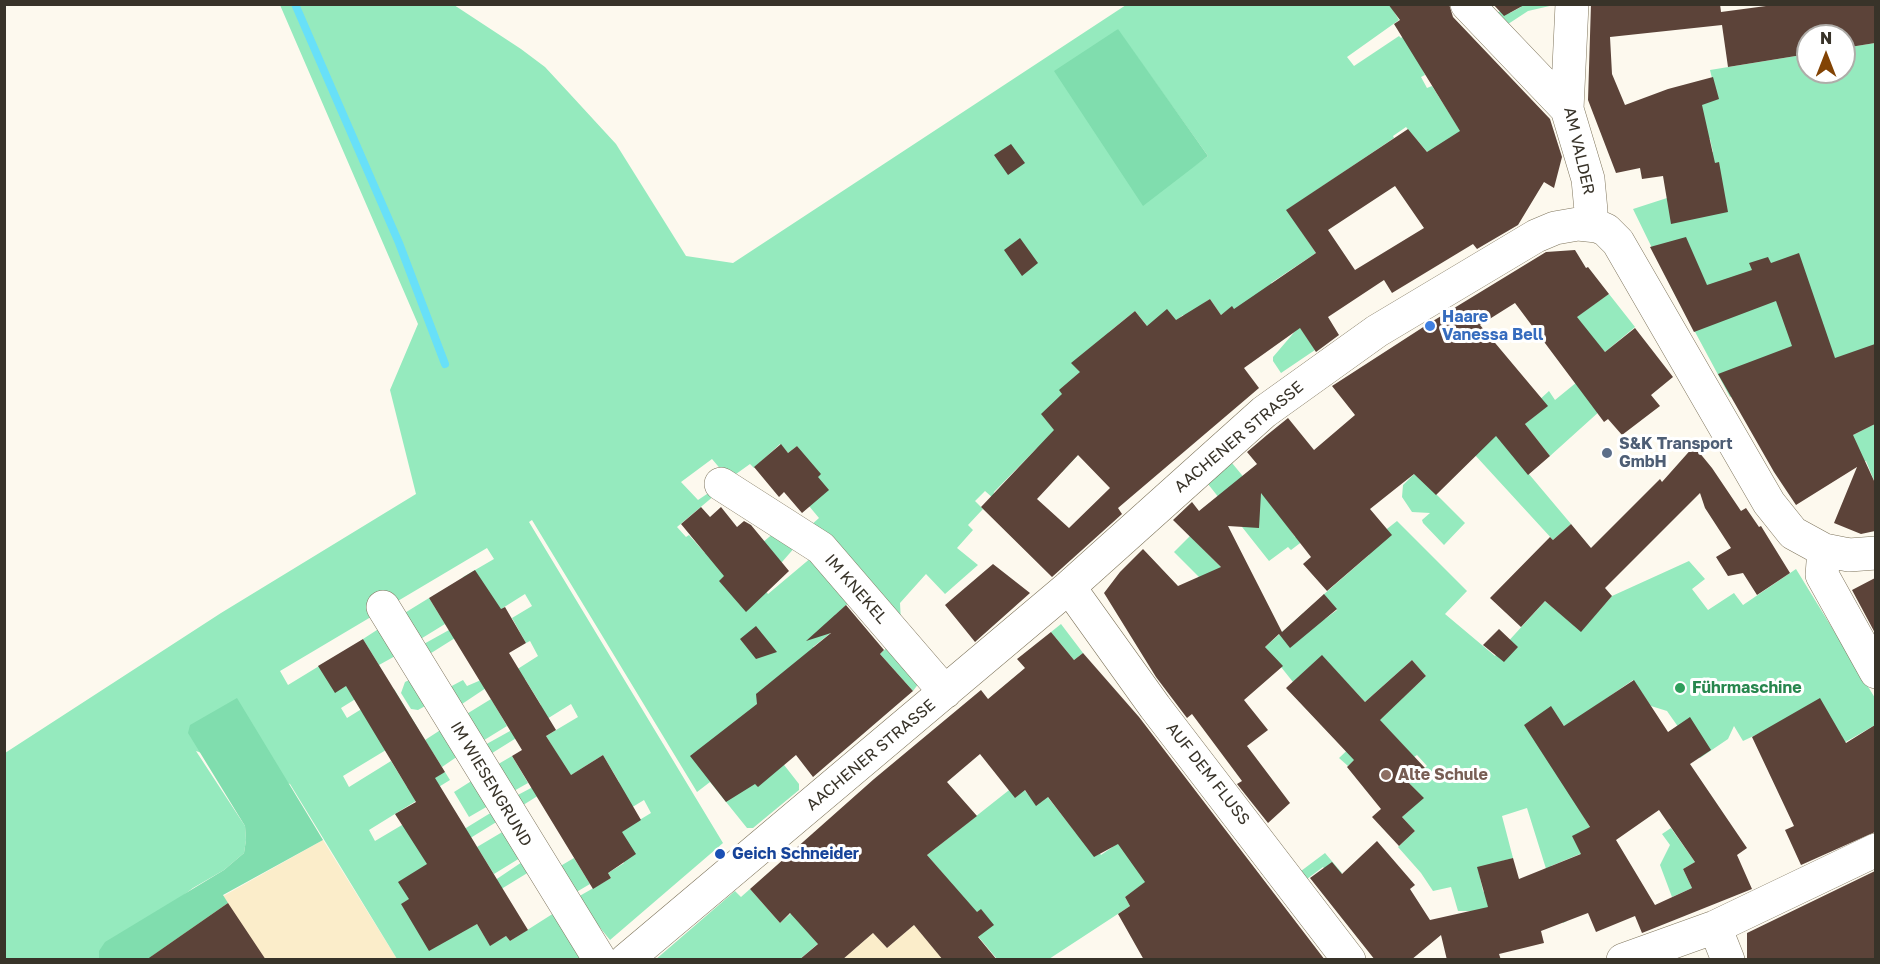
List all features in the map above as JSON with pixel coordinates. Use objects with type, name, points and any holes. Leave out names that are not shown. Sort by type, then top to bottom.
[{"type":"street","points":[[1467,4],[1567,109]]},
{"type":"street","name":"AM VALDER","points":[[1572,4],[1567,109],[1588,179],[1591,211],[1588,224]]},
{"type":"street","points":[[1588,224],[1606,230],[1618,242],[1776,513],[1793,533],[1824,550],[1849,555],[1875,553]]},
{"type":"street","name":"AACHENER STRASSE","points":[[626,960],[1070,587],[1244,428],[1336,358],[1536,236],[1555,228],[1588,224]]},
{"type":"street","name":"IM KNEKEL","points":[[721,484],[821,548],[945,692]]},
{"type":"street","points":[[1824,550],[1822,575],[1875,672]]},
{"type":"street","name":"AUF DEM FLUSS","points":[[1070,587],[1155,707],[1349,960]]},
{"type":"street","name":"IM WIESENGRUND","points":[[383,607],[600,960]]},
{"type":"street","points":[[1623,960],[1716,927],[1875,850]]},
{"type":"street","points":[[1716,927],[1728,960]]},
{"type":"shaded area","points":[[323,840],[397,959],[129,960],[129,949]]},
{"type":"shaded area","points":[[914,925],[943,959],[842,960],[873,933],[887,948]]},
{"type":"green space","points":[[280,5],[454,5],[545,67],[570,94],[616,144],[686,256],[733,263],[1126,5],[1401,5],[1393,10],[1399,20],[1347,57],[1354,66],[1399,36],[1401,38],[1406,34],[1425,75],[1421,77],[1427,88],[1432,86],[1458,127],[1474,140],[1434,160],[1406,127],[1393,136],[1394,138],[1287,210],[1316,253],[1271,283],[1315,350],[1281,373],[1273,357],[1297,329],[1243,323],[1232,307],[1221,315],[1210,299],[1197,308],[1188,321],[1183,315],[1156,337],[1135,311],[1109,332],[1088,386],[1048,422],[1078,455],[1062,472],[1037,448],[994,492],[993,498],[985,491],[975,501],[983,509],[968,525],[973,530],[957,548],[978,565],[945,594],[926,574],[900,603],[901,623],[810,526],[819,518],[809,506],[811,469],[797,446],[788,453],[780,444],[754,468],[750,464],[729,479],[712,459],[681,482],[698,500],[710,492],[715,495],[677,527],[686,537],[689,535],[705,553],[710,549],[756,548],[775,532],[796,546],[759,582],[768,594],[812,557],[851,601],[835,615],[842,624],[813,647],[835,674],[770,747],[799,784],[799,790],[753,828],[747,828],[710,782],[697,792],[532,520],[529,522],[723,843],[610,940],[576,898],[611,878],[608,873],[624,863],[608,836],[613,836],[651,813],[644,800],[621,814],[619,782],[603,755],[520,807],[514,797],[531,788],[562,762],[546,736],[578,717],[571,704],[489,755],[483,746],[510,731],[525,715],[541,705],[525,679],[511,687],[505,677],[538,656],[530,641],[526,643],[512,618],[532,606],[525,594],[428,655],[422,645],[449,630],[463,577],[494,559],[487,548],[280,671],[288,685],[329,660],[345,686],[361,677],[386,680],[341,708],[347,718],[394,689],[419,730],[343,776],[349,787],[391,761],[407,787],[445,772],[450,780],[369,830],[375,841],[402,825],[448,839],[492,812],[498,821],[399,882],[479,891],[522,862],[529,872],[441,926],[475,921],[490,945],[506,936],[510,941],[554,913],[581,959],[397,959],[290,784],[196,751],[245,826],[244,853],[224,870],[193,888],[99,959],[5,960],[5,753],[221,613],[416,494],[390,390],[418,324]],"holes":[[[1117,29],[1208,156],[1194,166]]]},
{"type":"green space","points":[[1520,5],[1554,5],[1528,11],[1502,28],[1491,16],[1506,8],[1510,13],[1521,7]]},
{"type":"green space","points":[[1118,29],[1208,156],[1143,206],[1054,71]]},
{"type":"green space","points":[[1875,43],[1875,483],[1866,461],[1858,464],[1845,439],[1873,425],[1846,355],[1730,397],[1672,289],[1633,209],[1667,198],[1687,158],[1713,152],[1710,139],[1686,143],[1676,115],[1715,91],[1710,70],[1796,56],[1796,84],[1856,84],[1856,46]]},
{"type":"green space","points":[[1609,294],[1635,327],[1605,352],[1573,319]]},
{"type":"green space","points":[[1577,382],[1601,410],[1550,456],[1525,424],[1543,409],[1537,402],[1549,391],[1555,400]]},
{"type":"green space","points":[[1475,410],[1571,524],[1553,540],[1452,430]]},
{"type":"green space","points":[[1232,463],[1251,486],[1290,509],[1281,516],[1295,537],[1316,531],[1291,550],[1288,547],[1269,561],[1208,484]]},
{"type":"green space","points":[[1415,473],[1465,523],[1444,545],[1423,523],[1422,520],[1430,513],[1412,512],[1402,497],[1403,485]]},
{"type":"green space","points":[[1397,521],[1467,591],[1445,614],[1495,656],[1545,601],[1581,631],[1612,596],[1689,561],[1705,579],[1692,589],[1708,610],[1734,593],[1743,605],[1796,569],[1875,698],[1875,725],[1844,743],[1841,734],[1781,723],[1743,741],[1734,726],[1728,739],[1700,758],[1667,711],[1651,706],[1633,680],[1565,727],[1551,707],[1566,787],[1619,876],[1590,875],[1580,854],[1551,866],[1567,921],[1563,923],[1527,808],[1502,816],[1513,858],[1478,868],[1483,891],[1501,911],[1458,911],[1451,887],[1433,891],[1421,873],[1398,847],[1415,831],[1402,817],[1423,798],[1409,783],[1427,766],[1417,755],[1414,757],[1388,729],[1348,766],[1339,758],[1426,676],[1412,660],[1365,702],[1322,656],[1293,682],[1265,647],[1308,609],[1317,620],[1325,619],[1337,610],[1323,595],[1369,555],[1364,547]]},
{"type":"green space","points":[[1190,536],[1221,567],[1211,589],[1174,552]]},
{"type":"green space","points":[[429,598],[445,624],[419,640],[403,614]]},
{"type":"green space","points":[[1061,624],[1083,653],[1074,660],[1051,632]]},
{"type":"green space","points":[[380,628],[397,655],[379,665],[363,639]]},
{"type":"green space","points":[[890,645],[919,683],[913,691],[880,654]]},
{"type":"green space","points":[[411,679],[427,705],[418,710],[411,709],[401,693],[405,682]]},
{"type":"green space","points":[[463,680],[467,686],[481,680],[486,688],[459,706],[448,688]]},
{"type":"green space","points":[[237,698],[323,840],[223,895],[228,903],[152,956],[154,959],[99,960],[99,951],[105,942],[224,870],[244,853],[245,826],[188,733],[190,725]]},
{"type":"green space","points":[[491,699],[507,726],[481,742],[465,715]]},
{"type":"green space","points":[[442,729],[458,756],[442,767],[425,740]]},
{"type":"green space","points":[[512,756],[528,783],[512,792],[495,766]]},
{"type":"green space","points":[[473,780],[488,806],[469,817],[454,792]]},
{"type":"green space","points":[[1018,783],[1028,794],[1039,786],[1076,833],[1082,828],[1101,855],[1121,841],[1149,880],[1125,897],[1130,906],[1049,959],[997,959],[935,885],[945,876],[927,855]]},
{"type":"green space","points":[[1671,828],[1695,862],[1683,869],[1692,888],[1672,897],[1660,865],[1670,845],[1662,834]]},
{"type":"green space","points":[[504,831],[520,858],[494,874],[477,847]]},
{"type":"green space","points":[[1325,853],[1342,873],[1334,881],[1323,867],[1307,879],[1301,871]]},
{"type":"green space","points":[[574,858],[590,884],[573,894],[557,868]]},
{"type":"green space","points":[[828,880],[855,912],[800,959],[655,960],[735,891],[741,897],[750,889],[780,923]]},
{"type":"building","points":[[1388,4],[1449,4],[1453,17],[1550,119],[1562,157],[1554,188],[1544,182],[1518,225],[1477,249],[1473,244],[1392,293],[1384,280],[1328,317],[1339,335],[1316,352],[1300,328],[1244,368],[1259,388],[1118,508],[1122,514],[1052,577],[981,507],[1054,430],[1041,414],[1062,394],[1059,390],[1080,372],[1071,363],[1135,311],[1147,326],[1167,309],[1176,320],[1210,299],[1221,315],[1232,306],[1234,309],[1316,253],[1286,210],[1408,129],[1427,152],[1460,131],[1394,24],[1400,20]],"holes":[[[1395,186],[1424,228],[1355,270],[1328,230]],[[1078,455],[1110,488],[1069,528],[1037,499]]]},
{"type":"building","points":[[1493,4],[1526,4],[1504,16]]},
{"type":"building","points":[[1591,4],[1720,4],[1721,12],[1781,4],[1875,4],[1875,43],[1856,46],[1856,24],[1796,24],[1796,56],[1728,67],[1722,25],[1610,37],[1612,74],[1625,105],[1668,89],[1713,77],[1719,99],[1702,105],[1715,163],[1719,162],[1728,212],[1671,224],[1663,176],[1642,179],[1640,168],[1616,173],[1588,100]]},
{"type":"building","points":[[1011,144],[1025,163],[1008,175],[994,155]]},
{"type":"building","points":[[1686,237],[1707,285],[1752,270],[1749,263],[1768,257],[1771,263],[1799,253],[1835,358],[1875,344],[1875,424],[1853,435],[1875,483],[1875,531],[1861,534],[1834,523],[1857,467],[1796,505],[1774,472],[1718,374],[1792,346],[1776,301],[1694,332],[1650,247]]},
{"type":"building","points":[[1020,238],[1038,263],[1022,276],[1004,250]]},
{"type":"building","points":[[1575,250],[1586,268],[1588,267],[1609,294],[1577,317],[1605,352],[1635,328],[1673,377],[1651,395],[1660,406],[1622,435],[1608,419],[1604,422],[1515,303],[1480,325],[1548,406],[1525,424],[1550,456],[1528,475],[1496,436],[1436,495],[1414,474],[1370,509],[1392,535],[1327,591],[1303,564],[1311,557],[1261,493],[1259,528],[1228,526],[1282,632],[1324,594],[1337,609],[1290,648],[1279,634],[1265,647],[1283,666],[1244,700],[1268,730],[1247,746],[1290,803],[1268,823],[1237,784],[1242,781],[1192,714],[1187,718],[1156,677],[1104,593],[1120,572],[1143,549],[1178,586],[1221,567],[1173,520],[1192,502],[1199,511],[1257,464],[1247,452],[1288,418],[1314,450],[1355,415],[1332,386],[1546,252]]},
{"type":"building","points":[[781,444],[788,453],[797,446],[821,474],[818,477],[829,490],[802,513],[784,492],[779,497],[754,467]]},
{"type":"building","points":[[1694,446],[1741,511],[1746,508],[1759,527],[1761,526],[1790,573],[1757,595],[1743,573],[1728,576],[1716,557],[1731,548],[1705,508],[1700,493],[1605,588],[1612,596],[1581,632],[1545,601],[1521,627],[1490,598],[1550,537],[1553,540],[1571,524],[1591,548],[1660,479],[1662,482]]},
{"type":"building","points":[[701,507],[710,517],[721,507],[737,527],[744,521],[751,525],[789,571],[746,612],[719,581],[724,576],[681,524]]},
{"type":"building","points":[[993,564],[1030,593],[975,642],[945,605]]},
{"type":"building","points":[[475,570],[501,609],[505,607],[526,643],[509,653],[556,730],[546,736],[571,775],[603,755],[641,820],[622,832],[636,854],[608,873],[611,878],[593,889],[512,756],[522,750],[429,598]]},
{"type":"building","points":[[1875,578],[1875,633],[1852,590]]},
{"type":"building","points":[[846,605],[884,650],[880,654],[913,691],[813,777],[796,755],[758,787],[755,784],[726,802],[690,756],[757,704],[756,694],[831,633],[806,641]]},
{"type":"building","points":[[756,626],[777,652],[756,659],[740,639]]},
{"type":"building","points":[[1499,629],[1518,647],[1504,662],[1483,645]]},
{"type":"building","points":[[1051,632],[1074,660],[1083,653],[1139,717],[1325,960],[1144,960],[1118,914],[1130,906],[1125,897],[1145,882],[1118,844],[1094,857],[1048,797],[1036,806],[1025,790],[1015,798],[980,754],[947,782],[977,816],[927,855],[977,912],[981,909],[994,925],[978,937],[997,960],[943,960],[914,925],[887,948],[873,933],[842,960],[799,960],[818,944],[790,913],[780,923],[750,889],[874,779],[981,690],[988,699],[1025,668],[1017,659]]},
{"type":"building","points":[[363,639],[445,772],[435,778],[528,930],[510,941],[506,936],[490,946],[477,924],[429,951],[401,904],[409,899],[398,882],[427,864],[395,814],[416,802],[346,686],[335,693],[318,666]]},
{"type":"building","points":[[1322,655],[1365,702],[1412,660],[1426,676],[1380,720],[1425,768],[1409,783],[1424,798],[1402,817],[1415,831],[1399,846],[1372,817],[1381,809],[1347,767],[1354,760],[1286,688]]},
{"type":"building","points":[[1634,680],[1668,732],[1690,717],[1711,750],[1690,764],[1747,848],[1737,855],[1752,889],[1642,933],[1635,916],[1596,932],[1588,913],[1541,931],[1544,943],[1499,954],[1501,960],[1447,960],[1441,935],[1411,960],[1375,960],[1310,878],[1332,862],[1342,874],[1377,841],[1415,885],[1410,889],[1430,920],[1488,907],[1477,867],[1513,858],[1519,879],[1581,854],[1572,836],[1590,827],[1524,725],[1551,706],[1564,726]],"holes":[[[1659,810],[1695,862],[1683,869],[1692,888],[1655,905],[1616,840]]]},
{"type":"building","points":[[1820,698],[1846,743],[1875,725],[1875,832],[1801,865],[1785,830],[1794,826],[1752,737]]},
{"type":"building","points":[[1875,871],[1875,960],[1747,960],[1747,933]]},
{"type":"building","points":[[228,903],[266,960],[146,960]]},
{"type":"waterway","points":[[295,4],[399,243],[445,364]]},
{"type":"place","name":"Haare Vanessa Bell","points":[[1430,326]]},
{"type":"place","name":"S&K Transport GmbH","points":[[1607,453]]},
{"type":"place","name":"Führmaschine","points":[[1680,688]]},
{"type":"place","name":"Alte Schule","points":[[1386,775]]},
{"type":"place","name":"Geich Schneider","points":[[720,854]]}]
